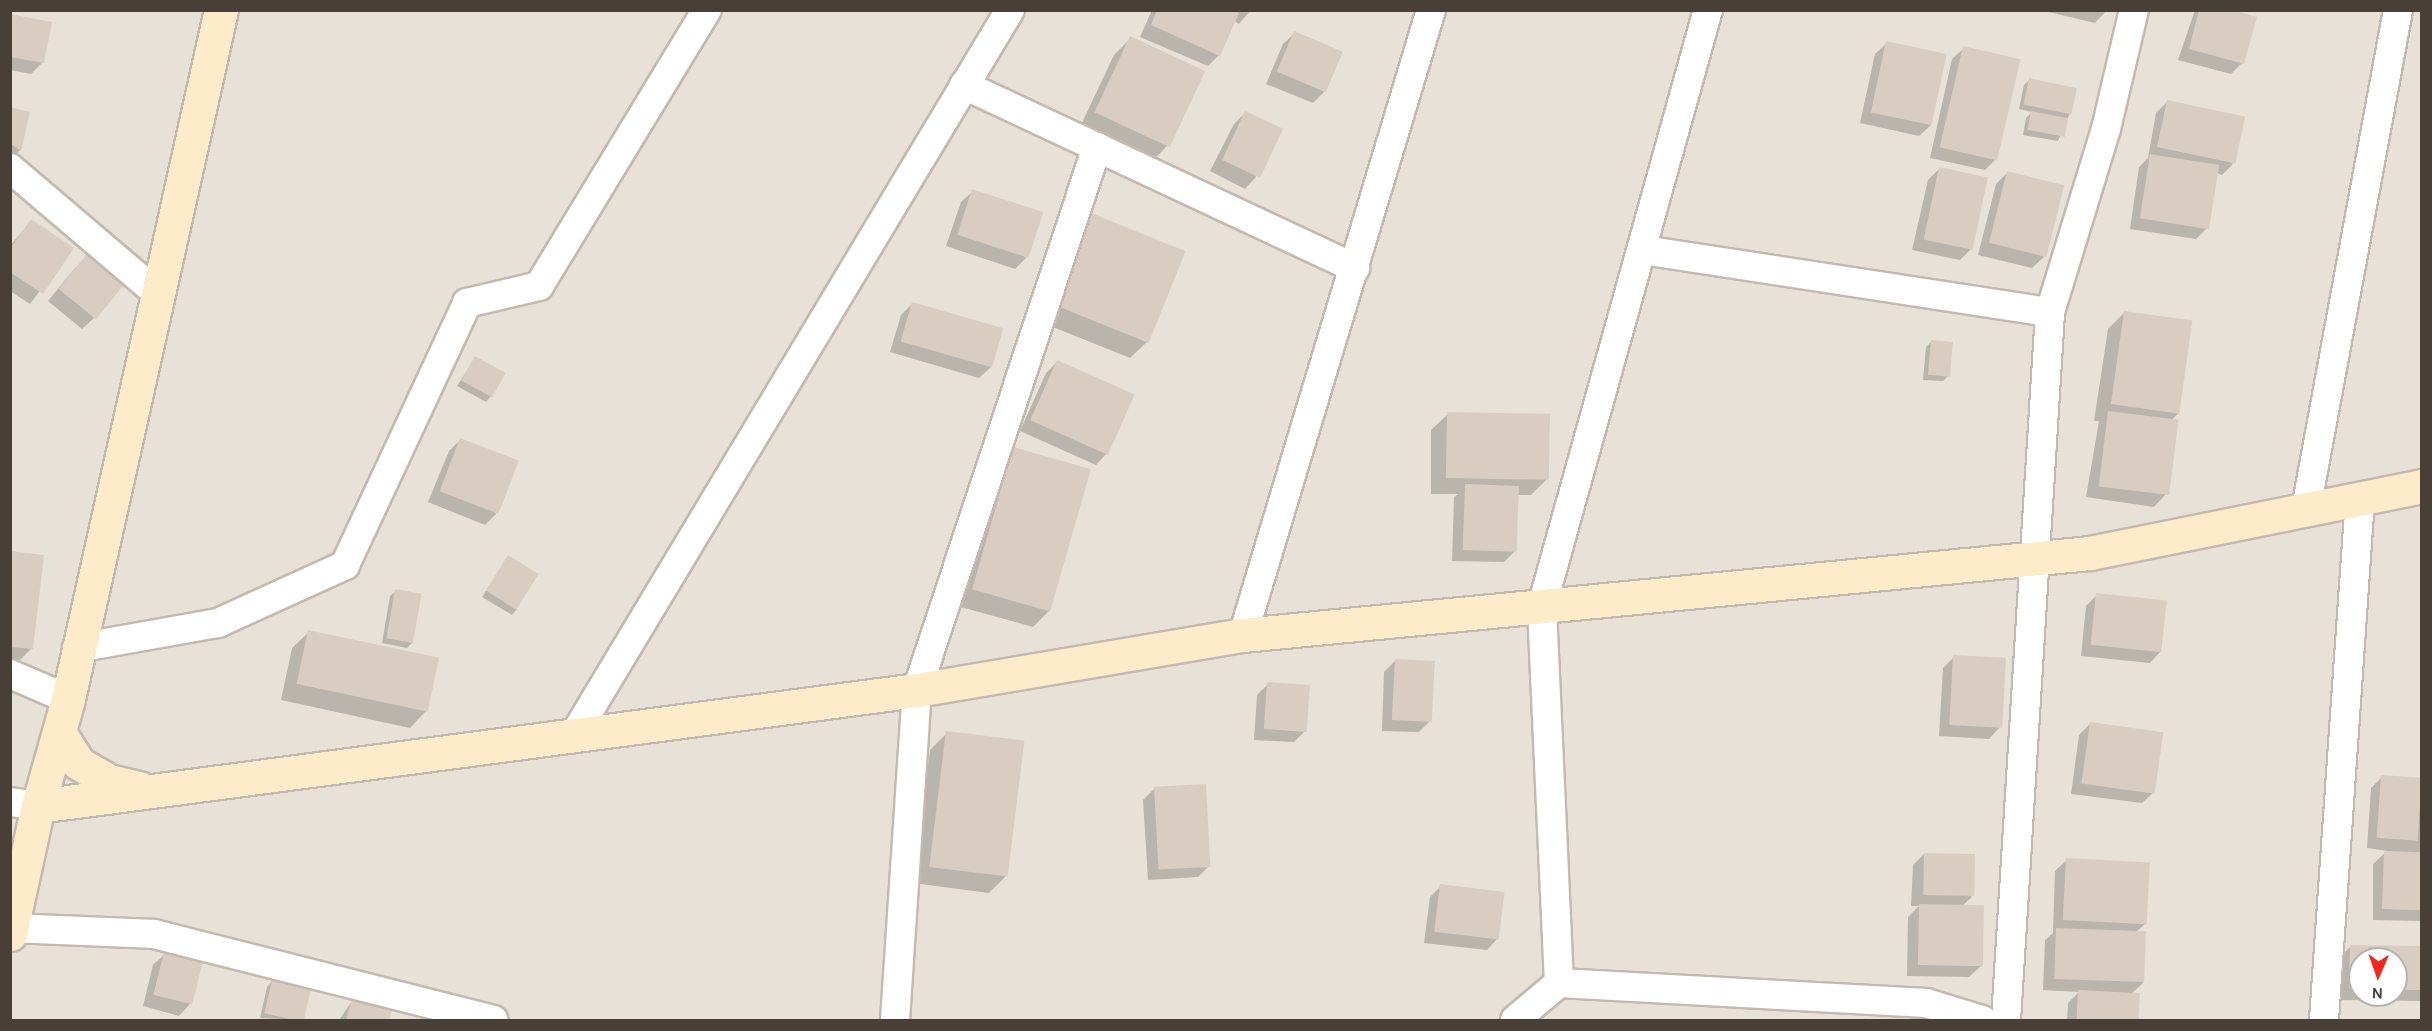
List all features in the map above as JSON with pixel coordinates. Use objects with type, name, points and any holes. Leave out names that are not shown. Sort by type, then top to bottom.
[{"type":"street","points":[[221,10],[77,648],[68,699],[59,732],[24,804],[11,931],[154,934],[493,1020]]},
{"type":"street","points":[[77,648],[218,623],[345,565],[467,303],[539,286],[707,10]]},
{"type":"street","points":[[576,732],[1010,10]]},
{"type":"street","points":[[1243,635],[1431,10]]},
{"type":"street","points":[[1558,983],[1542,606],[1708,10]]},
{"type":"street","points":[[2006,1020],[2050,312],[2106,129],[2134,10]]},
{"type":"street","points":[[2306,509],[2398,10]]},
{"type":"street","points":[[964,85],[1355,268]]},
{"type":"street","points":[[895,1020],[917,690],[1097,147]]},
{"type":"street","points":[[10,168],[158,294]]},
{"type":"street","points":[[1643,250],[2050,312]]},
{"type":"street","points":[[24,804],[149,791],[576,732],[917,690],[1243,635],[2090,553],[2421,486]]},
{"type":"street","points":[[2324,1020],[2360,498]]},
{"type":"street","points":[[10,674],[68,699]]},
{"type":"street","points":[[59,732],[78,763],[109,781],[149,791]]},
{"type":"street","points":[[1515,1020],[1558,983],[1926,1003],[1982,1020]]},
{"type":"shaded area","points":[[10,11],[2421,11],[2421,1020],[11,1020]]},
{"type":"building","points":[[1157,10],[1234,10],[1239,13],[1220,56],[1151,25]]},
{"type":"building","points":[[2199,10],[2233,10],[2257,17],[2244,64],[2189,49]]},
{"type":"building","points":[[10,14],[52,22],[44,63],[10,57]]},
{"type":"building","points":[[1294,31],[1343,52],[1326,92],[1277,72]]},
{"type":"building","points":[[1130,36],[1205,71],[1170,147],[1095,112]]},
{"type":"building","points":[[1886,41],[1947,54],[1931,125],[1871,112]]},
{"type":"building","points":[[1963,46],[2020,59],[1997,161],[1940,147]]},
{"type":"building","points":[[2029,78],[2077,88],[2071,115],[2023,104]]},
{"type":"building","points":[[2167,100],[2245,117],[2235,164],[2157,147]]},
{"type":"building","points":[[10,107],[30,112],[21,151],[10,143]]},
{"type":"building","points":[[1245,111],[1283,129],[1260,178],[1222,160]]},
{"type":"building","points":[[2031,111],[2068,118],[2065,137],[2027,130]]},
{"type":"building","points":[[2150,154],[2219,165],[2209,229],[2140,218]]},
{"type":"building","points":[[1939,167],[1988,177],[1973,250],[1924,239]]},
{"type":"building","points":[[2007,171],[2064,185],[2046,257],[1989,243]]},
{"type":"building","points":[[972,189],[1043,212],[1028,258],[957,235]]},
{"type":"building","points":[[1091,213],[1186,251],[1148,343],[1054,305]]},
{"type":"building","points":[[31,219],[74,248],[43,294],[10,272],[10,249]]},
{"type":"building","points":[[87,254],[124,284],[96,319],[59,289]]},
{"type":"building","points":[[912,302],[1003,328],[992,368],[901,341]]},
{"type":"building","points":[[2124,311],[2192,321],[2179,414],[2111,404]]},
{"type":"building","points":[[1931,340],[1953,342],[1950,377],[1928,375]]},
{"type":"building","points":[[475,356],[506,373],[492,397],[461,380]]},
{"type":"building","points":[[1057,360],[1135,395],[1108,455],[1030,420]]},
{"type":"building","points":[[2108,411],[2178,420],[2169,495],[2099,486]]},
{"type":"building","points":[[1447,412],[1550,414],[1549,480],[1446,478]]},
{"type":"building","points":[[460,438],[519,461],[498,514],[440,491]]},
{"type":"building","points":[[1013,447],[1091,469],[1050,612],[972,589]]},
{"type":"building","points":[[1465,484],[1519,486],[1517,552],[1463,550]]},
{"type":"building","points":[[10,551],[44,555],[33,649],[10,647]]},
{"type":"building","points":[[508,555],[539,574],[516,610],[486,591]]},
{"type":"building","points":[[395,589],[422,594],[413,643],[386,638]]},
{"type":"building","points":[[2096,593],[2167,600],[2161,652],[2091,645]]},
{"type":"building","points":[[308,630],[439,658],[428,712],[297,684]]},
{"type":"building","points":[[1953,655],[2006,658],[2002,728],[1949,725]]},
{"type":"building","points":[[1395,659],[1435,661],[1432,722],[1392,720]]},
{"type":"building","points":[[1267,682],[1310,685],[1307,732],[1264,729]]},
{"type":"building","points":[[2090,722],[2163,732],[2155,794],[2081,783]]},
{"type":"building","points":[[946,731],[1024,741],[1008,877],[929,867]]},
{"type":"building","points":[[2381,775],[2422,778],[2418,841],[2377,838]]},
{"type":"building","points":[[1206,784],[1210,867],[1158,870],[1154,787]]},
{"type":"building","points":[[2384,851],[2422,852],[2420,910],[2382,909]]},
{"type":"building","points":[[1924,853],[1975,854],[1974,896],[1923,895]]},
{"type":"building","points":[[2066,858],[2150,862],[2147,924],[2063,920]]},
{"type":"building","points":[[1440,884],[1505,892],[1499,940],[1434,932]]},
{"type":"building","points":[[1919,904],[1984,905],[1983,966],[1918,965]]},
{"type":"building","points":[[2056,928],[2146,931],[2144,982],[2054,979]]},
{"type":"building","points":[[2350,945],[2422,946],[2422,990],[2408,990],[2408,947],[2350,947]]},
{"type":"building","points":[[164,952],[203,962],[192,1004],[153,995]]},
{"type":"building","points":[[272,980],[311,989],[304,1020],[264,1013]]},
{"type":"building","points":[[2078,990],[2140,993],[2139,1020],[2076,1020]]},
{"type":"building","points":[[352,999],[392,1010],[389,1020],[346,1020]]}]
